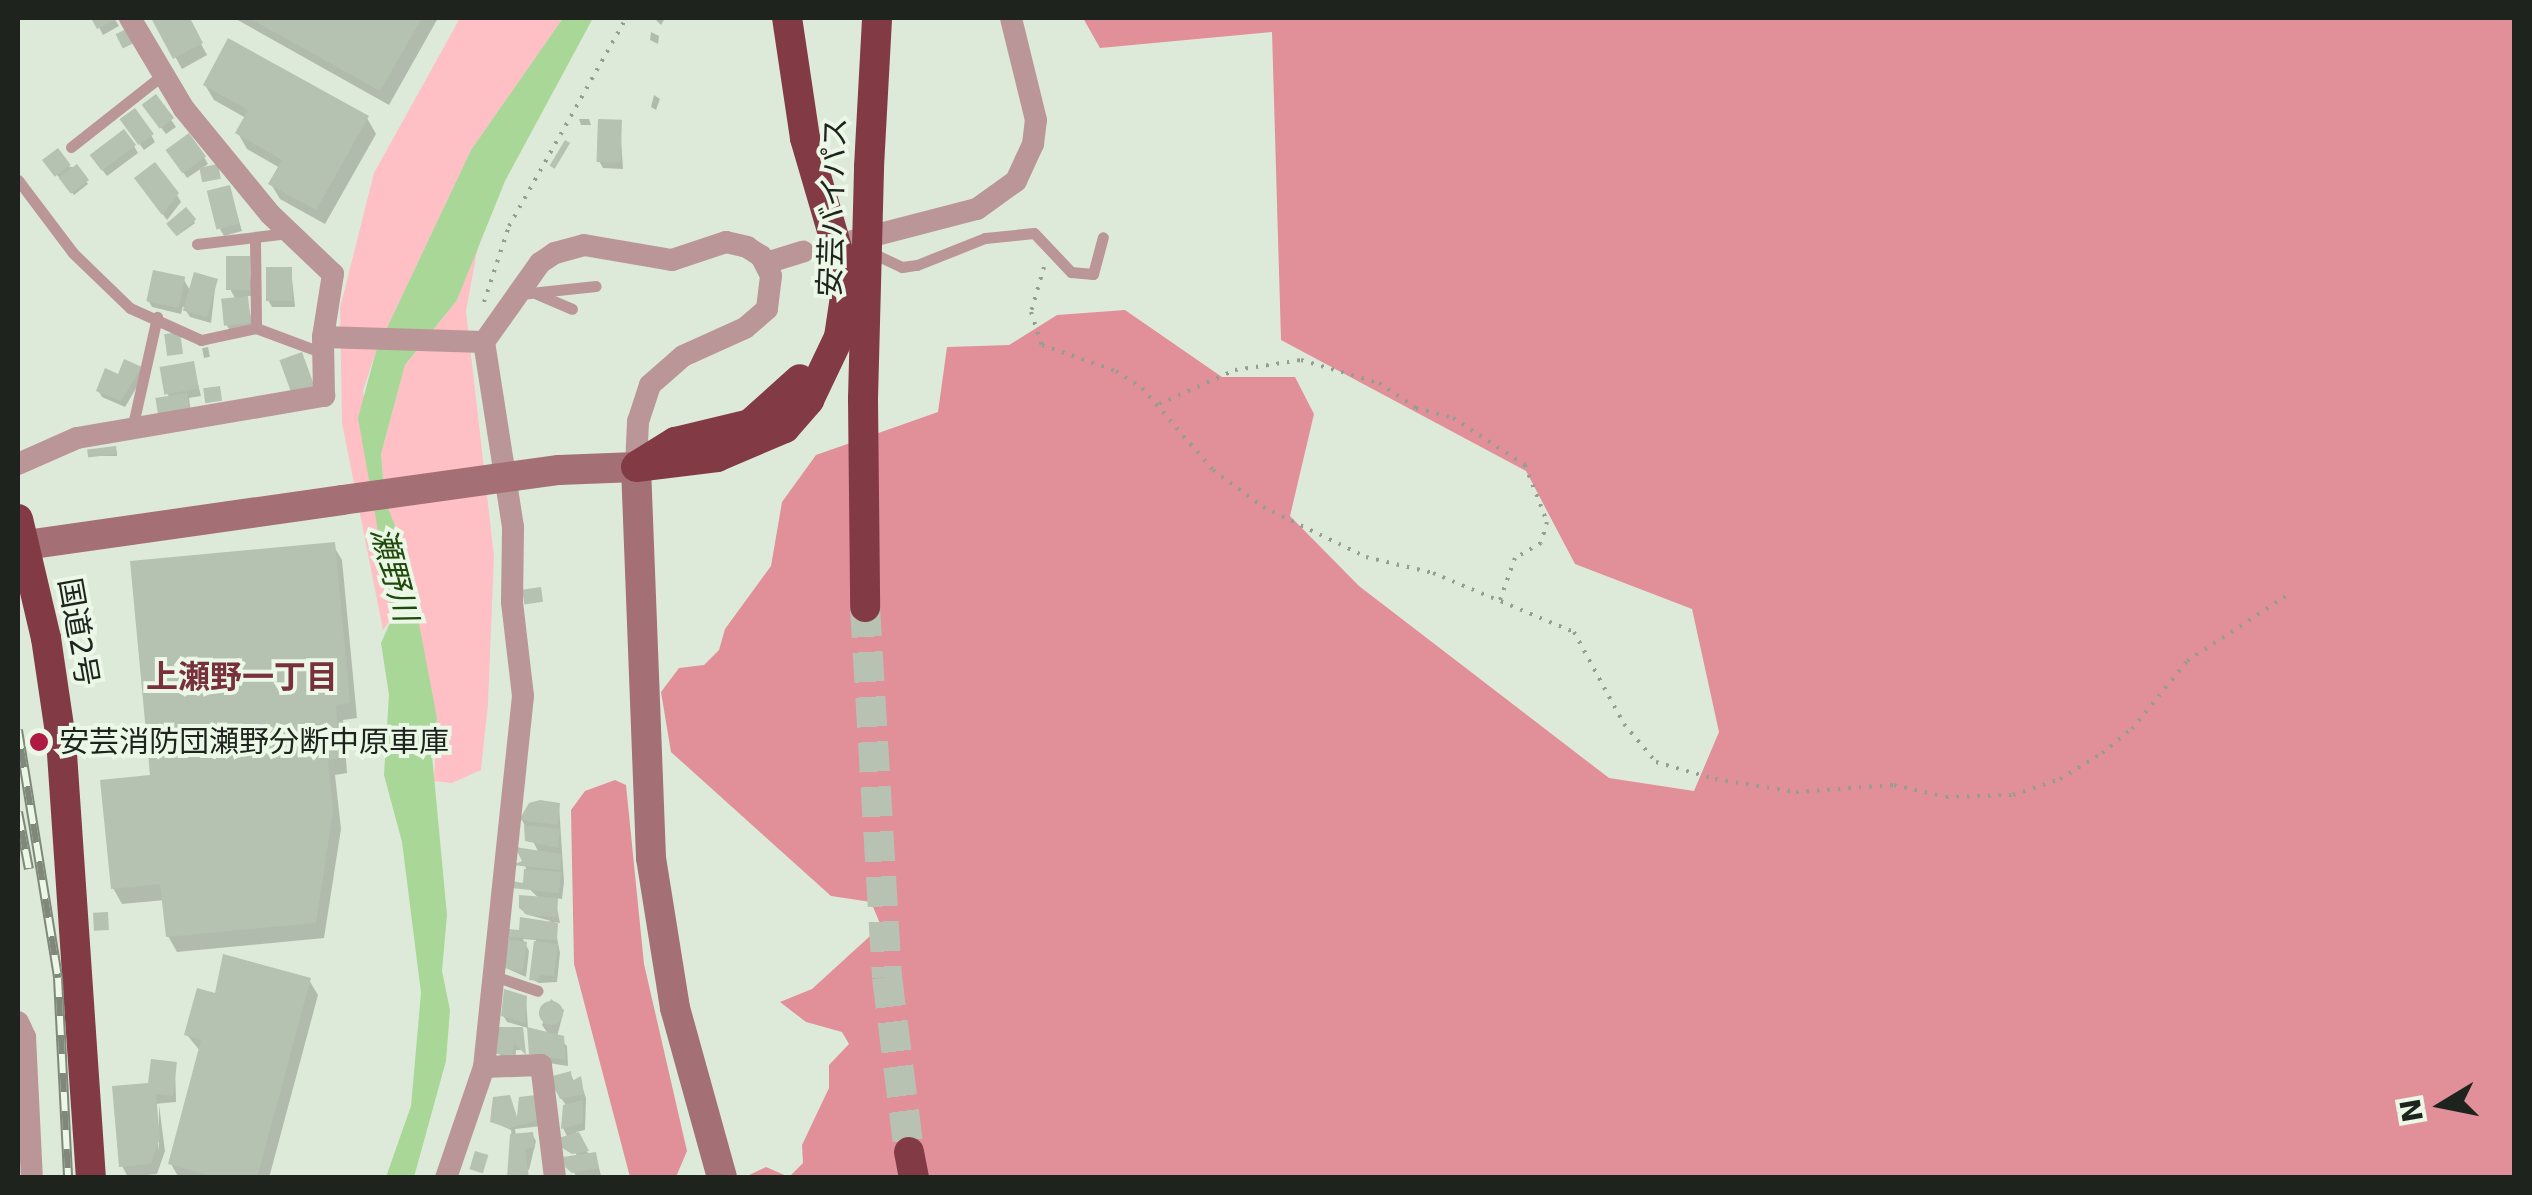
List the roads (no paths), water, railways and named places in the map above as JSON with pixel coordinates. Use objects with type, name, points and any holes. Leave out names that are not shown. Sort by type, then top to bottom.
[{"type":"highway","points":[[636,467],[675,442],[750,424],[783,401],[810,366],[826,327],[825,262],[778,86],[773,18]]},
{"type":"highway","points":[[636,467],[717,458],[784,428],[809,400],[840,336],[845,298],[840,258],[805,138],[787,18]]},
{"type":"highway","name":"安芸バイパス","points":[[864,607],[863,400],[877,18]]},
{"type":"highway","name":"国道2号","points":[[22,532],[61,739],[91,1178]]},
{"type":"street","points":[[18,464],[78,438],[306,404],[324,396],[333,274],[288,234],[160,77],[130,18]]},
{"type":"street","points":[[849,242],[977,209],[1016,181],[1033,144],[1036,120],[1011,18]]},
{"type":"street","points":[[325,343],[478,342],[526,294],[540,264],[584,245],[672,260],[726,242],[748,246],[766,263],[772,295],[767,309],[745,328],[683,356],[650,385],[638,422],[636,467],[651,858],[675,1008],[722,1178]]},
{"type":"street","points":[[766,263],[803,252]]},
{"type":"street","points":[[446,1178],[484,1067],[522,696],[512,602],[513,527],[478,342]]},
{"type":"street","points":[[22,532],[342,500],[560,470],[636,467]]},
{"type":"street","points":[[18,1022],[32,1178]]},
{"type":"street","points":[[484,1067],[541,1065],[555,1178]]},
{"type":"lane","points":[[71,147],[160,77]]},
{"type":"lane","points":[[18,180],[91,272],[130,308],[201,340],[256,328],[325,343]]},
{"type":"lane","points":[[849,242],[902,266],[1009,232],[1034,233],[1071,272],[1093,274],[1103,237]]},
{"type":"lane","points":[[197,244],[255,241],[288,234]]},
{"type":"lane","points":[[255,241],[256,328]]},
{"type":"lane","points":[[526,294],[596,286]]},
{"type":"lane","points":[[526,294],[572,309]]},
{"type":"lane","points":[[132,432],[157,317]]},
{"type":"lane","points":[[494,976],[538,990]]},
{"type":"water","name":"瀬野川","points":[[563,18],[593,18],[505,181],[457,300],[405,365],[381,454],[385,501],[405,550],[437,718],[432,755],[447,915],[442,971],[450,1010],[446,1061],[414,1177],[386,1177],[411,1106],[421,993],[402,842],[384,775],[389,695],[381,643],[393,616],[358,418],[376,351],[471,150]]},
{"type":"tunnel","points":[[865,607],[887,977],[909,1152]]},
{"type":"railway","points":[[18,730],[58,978],[68,1178]]},
{"type":"railway","points":[[18,812],[29,869]]},
{"type":"place","name":"安芸消防団瀬野分断中原車庫","points":[[39,742]]},
{"type":"district","name":"上瀬野一丁目","points":[[242,677]]}]
